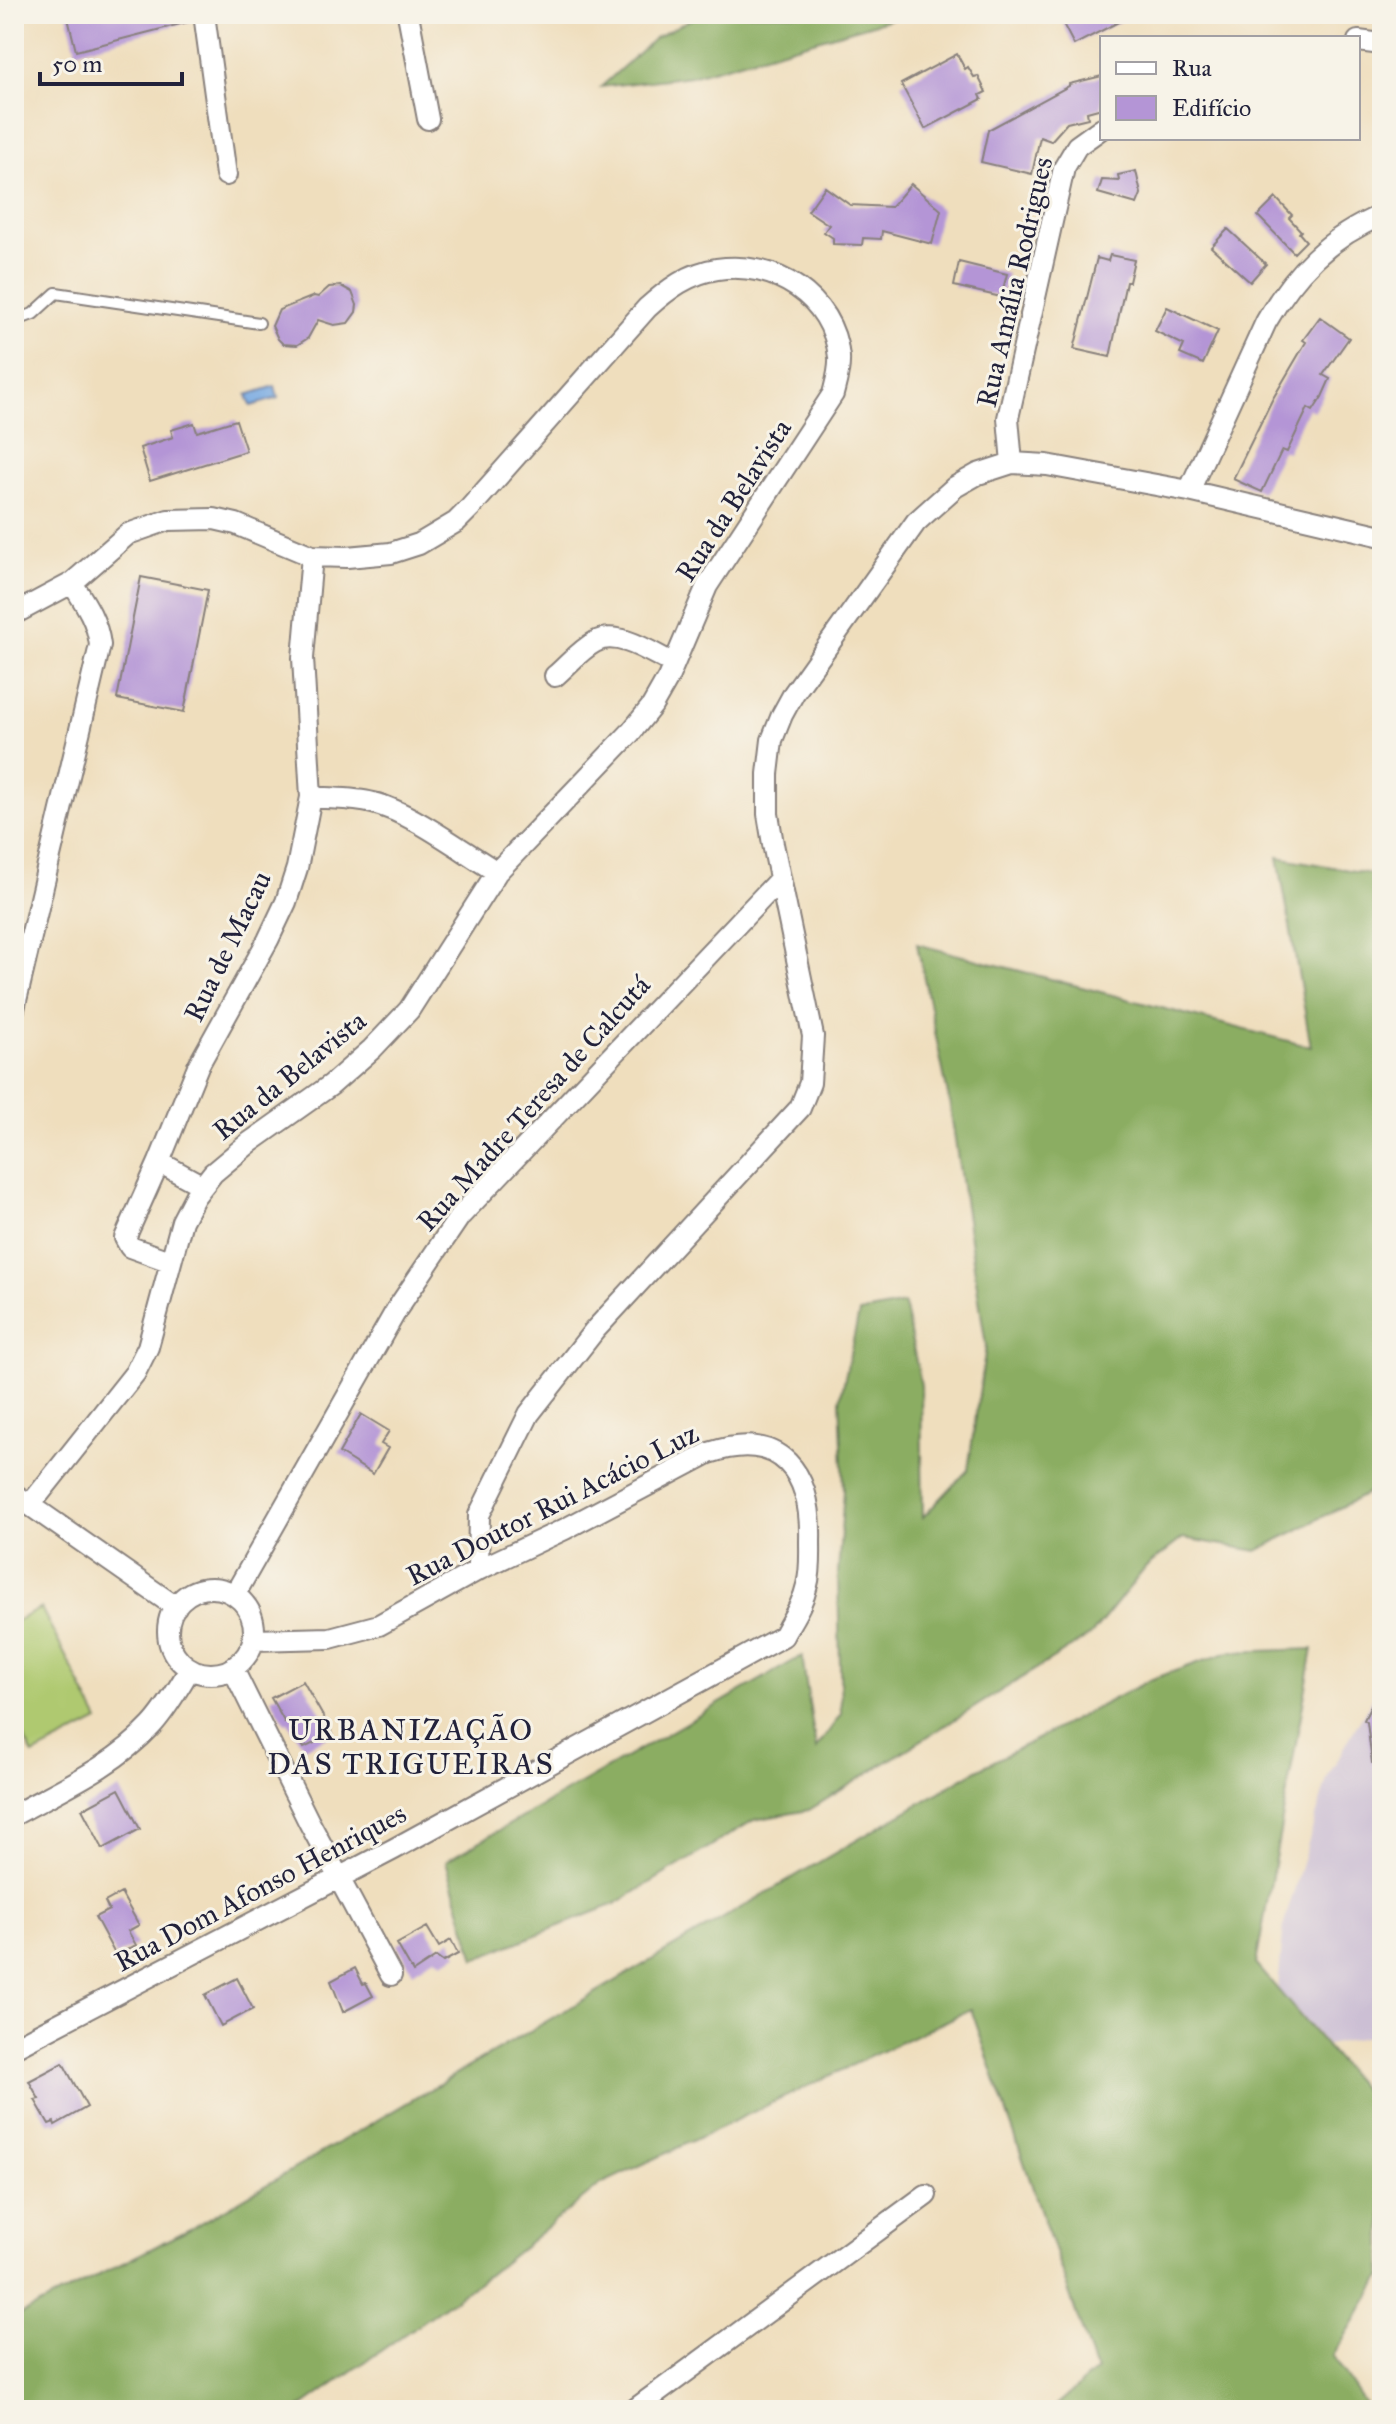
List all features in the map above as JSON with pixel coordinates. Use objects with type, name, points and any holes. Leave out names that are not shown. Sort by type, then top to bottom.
[{"type":"street","points":[[204,14],[226,175]]},
{"type":"street","points":[[415,16],[428,119]]},
{"type":"street","points":[[1360,41],[1382,44]]},
{"type":"street","name":"Rua Amália Rodrigues","points":[[1012,463],[1008,418],[1064,168],[1077,146],[1100,129]]},
{"type":"street","points":[[1189,491],[1279,299],[1304,267],[1325,248],[1382,215]]},
{"type":"street","name":"Rua da Belavista","points":[[14,614],[72,583],[128,534],[168,520],[203,518],[236,524],[312,556],[391,553],[419,544],[439,534],[470,508],[668,288],[715,269],[737,267],[765,271],[799,287],[826,319],[836,347],[838,373],[833,394],[707,586],[674,664],[652,706],[497,872],[409,1010],[372,1049],[331,1085],[249,1143],[213,1173],[182,1221],[148,1347],[135,1373],[22,1499]]},
{"type":"street","points":[[478,1570],[479,1515],[529,1414],[594,1331],[800,1108],[810,1083],[813,1036],[768,814],[772,740],[794,693],[916,522],[955,487],[978,474],[1012,463],[1047,465],[1189,491],[1382,536]]},
{"type":"street","name":"Rua de Macau","points":[[169,1261],[130,1247],[125,1238],[198,1066],[268,940],[286,902],[297,868],[311,797],[303,658],[312,556]]},
{"type":"street","points":[[14,1009],[100,645],[98,628],[72,583]]},
{"type":"street","points":[[555,676],[598,640],[616,639],[632,644],[674,664]]},
{"type":"street","points":[[311,797],[361,801],[385,807],[497,872]]},
{"type":"street","name":"Rua Madre Teresa de Calcutá","points":[[235,1594],[397,1309],[460,1216],[780,879]]},
{"type":"street","points":[[159,1162],[203,1186]]},
{"type":"street","name":"Rua Doutor Rui Acácio Luz","points":[[254,1640],[304,1640],[355,1633],[379,1625],[478,1570],[565,1529],[709,1453],[726,1447],[757,1446],[782,1458],[798,1476],[805,1487],[809,1511],[808,1581],[803,1601],[783,1636]]},
{"type":"street","points":[[22,1499],[176,1607]]},
{"type":"street","points":[[209,1588],[235,1594],[245,1603],[255,1627],[254,1640],[242,1662],[219,1674],[204,1674],[190,1669],[179,1660],[168,1634],[176,1607],[196,1590],[209,1588]]},
{"type":"street","name":"Rua Dom Afonso Henriques","points":[[14,2047],[339,1878],[783,1636]]},
{"type":"street","points":[[14,1815],[107,1763],[131,1745],[163,1712],[190,1669]]},
{"type":"street","points":[[233,1669],[391,1975]]},
{"type":"street","points":[[634,2410],[926,2195]]},
{"type":"lane","points":[[14,321],[33,314],[56,293],[259,323]]},
{"type":"shaded area","points":[[1382,1681],[1382,2033],[1327,2045],[1278,1988],[1284,1924],[1328,1776]]},
{"type":"green space","points":[[701,14],[908,14],[691,76],[601,87],[656,37]]},
{"type":"green space","points":[[1278,857],[1382,876],[1382,1486],[1257,1551],[1183,1538],[1146,1567],[1091,1635],[809,1810],[754,1820],[615,1904],[475,1959],[446,1861],[802,1656],[816,1749],[841,1714],[838,1573],[844,1490],[840,1400],[859,1313],[904,1304],[921,1385],[923,1517],[968,1470],[986,1346],[949,1100],[917,944],[1311,1047]]},
{"type":"green space","points":[[41,1608],[99,1721],[33,1755],[14,1719],[14,1622]]},
{"type":"green space","points":[[1313,1649],[1256,1964],[1382,2112],[1382,2276],[1333,2356],[1369,2410],[1051,2410],[1096,2371],[971,2009],[601,2184],[488,2275],[297,2410],[14,2410],[14,2318],[194,2227],[977,1770],[1152,1679],[1229,1652]]},
{"type":"water","points":[[275,386],[278,398],[251,406],[247,395]]},
{"type":"building","points":[[67,14],[191,14],[192,21],[76,51]]},
{"type":"building","points":[[1058,14],[1134,14],[1074,45]]},
{"type":"building","points":[[957,54],[965,69],[968,67],[974,77],[978,76],[986,92],[980,95],[982,99],[925,129],[901,84]]},
{"type":"building","points":[[1100,76],[1100,109],[1087,112],[1088,118],[1067,123],[1051,141],[1040,137],[1032,174],[981,162],[988,130],[1069,84]]},
{"type":"building","points":[[1136,171],[1141,194],[1137,204],[1098,193],[1102,180],[1119,181],[1118,175]]},
{"type":"building","points":[[911,184],[941,210],[932,244],[882,231],[881,239],[863,238],[862,245],[833,244],[833,238],[824,232],[829,225],[808,211],[825,187],[850,205],[891,207]]},
{"type":"building","points":[[1276,198],[1292,215],[1289,218],[1306,241],[1294,253],[1258,216]]},
{"type":"building","points":[[1228,229],[1266,264],[1250,282],[1211,247]]},
{"type":"building","points":[[1110,255],[1134,260],[1129,282],[1126,282],[1110,357],[1074,349],[1097,258],[1108,261]]},
{"type":"building","points":[[959,262],[1007,274],[1001,297],[954,286]]},
{"type":"building","points":[[341,286],[352,292],[357,305],[348,323],[334,325],[318,320],[308,338],[297,345],[283,344],[278,339],[272,326],[279,310],[318,297],[329,287]]},
{"type":"building","points":[[1167,307],[1218,331],[1203,364],[1180,354],[1184,345],[1155,331]]},
{"type":"building","points":[[1320,317],[1349,338],[1323,375],[1330,379],[1322,397],[1313,411],[1308,408],[1287,452],[1282,450],[1262,492],[1233,479],[1272,400],[1306,342],[1303,340]]},
{"type":"building","points":[[236,420],[246,451],[150,481],[140,448],[173,437],[171,430],[194,423],[197,432]]},
{"type":"building","points":[[141,577],[208,590],[184,712],[117,699]]},
{"type":"building","points":[[361,1414],[389,1431],[381,1444],[388,1448],[373,1474],[339,1453]]},
{"type":"building","points":[[303,1681],[333,1734],[304,1748],[271,1698]]},
{"type":"building","points":[[1382,1683],[1382,1762],[1372,1763],[1367,1722],[1364,1720]]},
{"type":"building","points":[[119,1789],[140,1829],[103,1849],[82,1809]]},
{"type":"building","points":[[121,1893],[139,1925],[128,1931],[136,1945],[116,1956],[95,1917],[109,1910],[105,1902]]},
{"type":"building","points":[[427,1927],[439,1947],[451,1940],[458,1954],[443,1962],[436,1957],[413,1972],[397,1944]]},
{"type":"building","points":[[355,1968],[373,1996],[343,2012],[331,1981]]},
{"type":"building","points":[[237,1978],[253,2009],[221,2026],[205,1995]]},
{"type":"building","points":[[63,2063],[87,2107],[55,2125],[54,2122],[49,2124],[35,2100],[39,2099],[29,2081]]},
{"type":"district","name":"URBANIZAÇÃO DAS TRIGUEIRAS","points":[[411,1747]]}]
